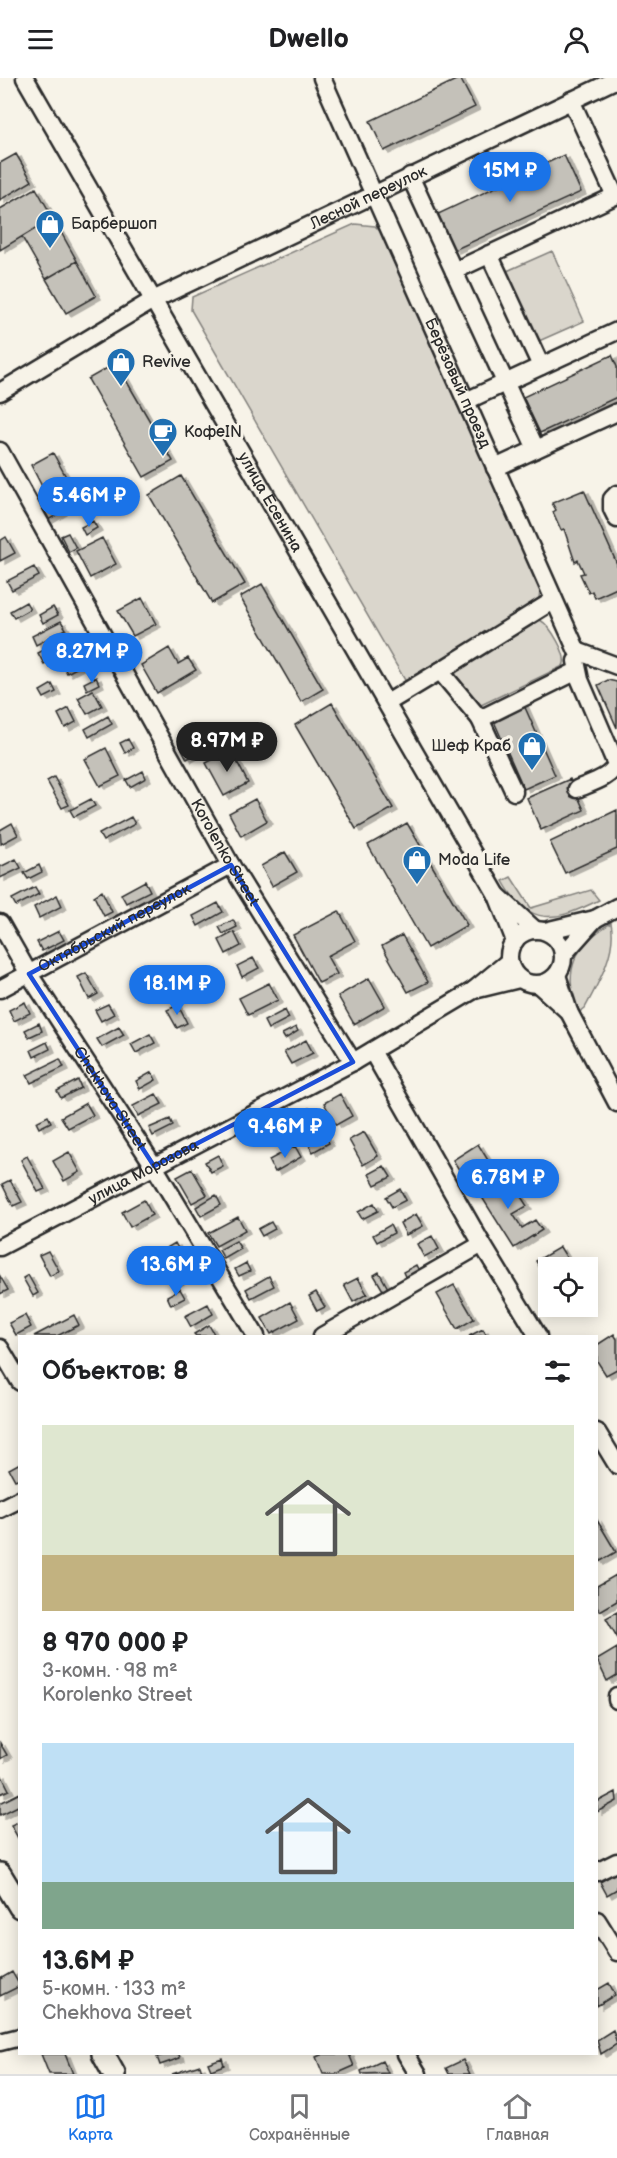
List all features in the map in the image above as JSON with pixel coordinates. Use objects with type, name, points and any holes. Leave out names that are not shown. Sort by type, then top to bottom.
[{"type":"main road","points":[[0,1874],[18,1904]]},
{"type":"main road","points":[[104,2055],[114,2074]]},
{"type":"street","name":"улица Есенина","points":[[25,78],[497,896]]},
{"type":"street","name":"Берёзовый проезд","points":[[322,78],[577,651]]},
{"type":"street","name":"Лесной переулок","points":[[0,392],[153,300],[373,193],[617,79]]},
{"type":"street","points":[[454,271],[616,196],[571,100]]},
{"type":"street","points":[[410,176],[536,449]]},
{"type":"street","points":[[489,254],[541,366]]},
{"type":"street","points":[[466,401],[617,331]]},
{"type":"street","points":[[495,468],[617,412]]},
{"type":"street","name":"Korolenko Street","points":[[0,451],[231,865],[353,1062]]},
{"type":"street","points":[[617,494],[612,499],[612,509],[617,519]]},
{"type":"street","points":[[387,703],[554,600]]},
{"type":"street","points":[[577,789],[608,775],[614,771],[616,764],[577,671],[577,651],[615,660]]},
{"type":"street","points":[[440,670],[480,719],[514,792]]},
{"type":"street","points":[[480,719],[577,671]]},
{"type":"street","name":"Октябрьский переулок","points":[[0,989],[231,865]]},
{"type":"street","points":[[497,896],[540,930],[554,936],[563,955],[562,965],[557,975],[539,985],[528,984],[512,971],[509,961],[515,941],[523,934],[540,930],[594,919],[617,908]]},
{"type":"street","points":[[497,896],[515,941]]},
{"type":"street","points":[[563,955],[594,919]]},
{"type":"street","name":"Chekhova Street","points":[[0,923],[29,974],[154,1166],[255,1335]]},
{"type":"street","points":[[474,990],[509,961]]},
{"type":"street","points":[[557,975],[569,1012],[617,1103]]},
{"type":"street","points":[[474,990],[519,979]]},
{"type":"street","points":[[539,985],[569,1012]]},
{"type":"street","name":"улица Морозова","points":[[0,1247],[353,1062],[474,990]]},
{"type":"street","points":[[372,1051],[482,1244],[537,1335]]},
{"type":"street","points":[[324,1335],[482,1244]]},
{"type":"street","points":[[0,1348],[18,1379]]},
{"type":"street","points":[[598,1434],[617,1465]]},
{"type":"street","points":[[0,1509],[18,1500]]},
{"type":"street","points":[[598,1872],[617,1862]]},
{"type":"street","points":[[598,1922],[617,1952]]},
{"type":"street","points":[[0,2042],[18,2038]]},
{"type":"street","points":[[407,2055],[418,2074]]},
{"type":"highlighted area","points":[[231,865],[353,1062],[154,1166],[29,974]]},
{"type":"shaded area","points":[[355,224],[375,226],[380,231],[540,590],[539,598],[534,604],[406,682],[191,310],[192,297]]},
{"type":"shaded area","points":[[552,251],[584,321],[539,341],[507,271]]},
{"type":"shaded area","points":[[540,620],[558,641],[563,655],[563,666],[481,705],[474,705],[454,679],[457,669]]},
{"type":"shaded area","points":[[511,877],[531,908],[591,890],[599,900],[570,913],[557,916],[534,914],[523,907],[503,881]]},
{"type":"shaded area","points":[[611,923],[611,944],[606,966],[585,1008],[578,1013],[571,984],[575,960],[588,940]]},
{"type":"building","points":[[460,78],[475,107],[384,151],[370,121]]},
{"type":"building","points":[[16,154],[32,181],[0,200],[0,163]]},
{"type":"building","points":[[564,155],[581,192],[454,250],[438,214]]},
{"type":"building","points":[[36,188],[53,218],[0,250],[0,209]]},
{"type":"building","name":"Барбершоп","points":[[53,218],[77,261],[46,279],[22,237]]},
{"type":"building","points":[[77,261],[96,296],[66,313],[46,279]]},
{"type":"building","points":[[612,355],[617,367],[617,397],[540,433],[523,397]]},
{"type":"building","points":[[116,363],[173,461],[144,477],[88,379]]},
{"type":"building","points":[[53,453],[71,486],[48,498],[31,465]]},
{"type":"building","points":[[181,476],[245,584],[212,603],[149,495]]},
{"type":"building","points":[[584,490],[617,564],[617,588],[595,598],[592,591],[589,593],[580,574],[584,573],[578,560],[575,562],[564,529],[561,530],[553,512],[556,510],[552,503]]},
{"type":"building","points":[[58,504],[62,512],[48,520],[44,511]]},
{"type":"building","points":[[93,521],[97,528],[85,535],[81,527]]},
{"type":"building","points":[[68,533],[76,548],[69,552],[61,536]]},
{"type":"building","points":[[6,537],[15,553],[0,561],[0,541]]},
{"type":"building","points":[[102,538],[116,564],[90,578],[76,551]]},
{"type":"building","points":[[34,567],[39,576],[12,590],[7,581]]},
{"type":"building","points":[[262,584],[323,689],[301,702],[240,597]]},
{"type":"building","points":[[142,598],[156,624],[133,636],[118,611]]},
{"type":"building","points":[[26,602],[30,609],[14,618],[10,611]]},
{"type":"building","points":[[53,607],[58,615],[43,623],[39,615]]},
{"type":"building","points":[[61,621],[66,629],[36,645],[32,636]]},
{"type":"building","points":[[53,645],[59,656],[44,664],[38,653]]},
{"type":"building","points":[[169,648],[178,664],[188,658],[196,670],[157,693],[141,665]]},
{"type":"building","points":[[78,652],[84,664],[67,673],[61,662]]},
{"type":"building","points":[[96,677],[99,684],[87,690],[84,683]]},
{"type":"building","points":[[608,680],[617,682],[617,728],[598,685]]},
{"type":"building","points":[[52,684],[56,692],[44,698],[40,691]]},
{"type":"building","points":[[93,690],[102,706],[87,714],[78,698]]},
{"type":"building","points":[[332,703],[393,808],[356,829],[295,725]]},
{"type":"building","points":[[523,703],[555,775],[524,789],[492,717]]},
{"type":"building","points":[[69,708],[76,722],[65,728],[58,714]]},
{"type":"building","points":[[108,716],[112,724],[89,737],[85,729]]},
{"type":"building","points":[[202,733],[209,747],[187,759],[180,745]]},
{"type":"building","points":[[128,739],[133,748],[125,753],[120,743]]},
{"type":"building","points":[[106,748],[120,776],[100,786],[85,759]]},
{"type":"building","points":[[231,750],[248,783],[224,796],[206,763]]},
{"type":"building","points":[[143,771],[146,778],[130,787],[126,780]]},
{"type":"building","points":[[54,777],[69,805],[62,808],[47,781]]},
{"type":"building","points":[[570,779],[584,810],[541,830],[527,798]]},
{"type":"building","points":[[91,799],[95,806],[74,817],[70,810]]},
{"type":"building","points":[[255,799],[267,821],[241,836],[229,813]]},
{"type":"building","points":[[617,810],[617,849],[565,873],[550,842]]},
{"type":"building","points":[[131,817],[135,824],[103,841],[99,834]]},
{"type":"building","points":[[12,823],[18,835],[1,844],[0,830]]},
{"type":"building","name":"Moda Life","points":[[407,823],[467,925],[427,948],[368,845]]},
{"type":"building","points":[[285,852],[297,872],[272,886],[261,866]]},
{"type":"building","points":[[16,859],[21,868],[0,878],[0,867]]},
{"type":"building","points":[[39,865],[42,872],[28,879],[24,873]]},
{"type":"building","points":[[145,881],[150,891],[126,903],[121,894]]},
{"type":"building","points":[[35,887],[39,894],[16,906],[12,899]]},
{"type":"building","points":[[102,891],[112,912],[104,916],[94,896]]},
{"type":"building","points":[[57,895],[62,906],[39,918],[34,907]]},
{"type":"building","points":[[218,903],[223,912],[198,926],[193,916]]},
{"type":"building","points":[[339,911],[355,941],[327,956],[337,974],[319,983],[293,935]]},
{"type":"building","points":[[233,920],[237,927],[223,934],[219,927]]},
{"type":"building","points":[[59,931],[64,940],[42,951],[37,942]]},
{"type":"building","points":[[234,932],[241,946],[226,954],[219,940]]},
{"type":"building","points":[[402,935],[428,982],[408,992],[382,946]]},
{"type":"building","points":[[253,958],[259,968],[242,977],[237,966]]},
{"type":"building","points":[[86,973],[98,994],[89,999],[78,977]]},
{"type":"building","points":[[369,978],[385,1006],[354,1024],[338,996]]},
{"type":"building","points":[[269,983],[278,1000],[248,1015],[239,998]]},
{"type":"building","points":[[25,1002],[30,1013],[14,1021],[9,1010]]},
{"type":"building","points":[[108,1004],[114,1014],[101,1021],[95,1010]]},
{"type":"building","points":[[178,1005],[187,1023],[177,1028],[167,1010]]},
{"type":"building","points":[[285,1010],[289,1018],[268,1029],[264,1021]]},
{"type":"building","points":[[39,1023],[42,1031],[29,1037],[25,1030]]},
{"type":"building","points":[[119,1027],[124,1035],[102,1047],[97,1039]]},
{"type":"building","points":[[296,1027],[298,1031],[285,1039],[282,1034]]},
{"type":"building","points":[[150,1034],[155,1043],[136,1053],[131,1044]]},
{"type":"building","points":[[306,1040],[313,1053],[291,1064],[284,1052]]},
{"type":"building","points":[[47,1042],[50,1049],[34,1057],[31,1050]]},
{"type":"building","points":[[60,1059],[64,1067],[31,1083],[27,1075]]},
{"type":"building","points":[[152,1072],[156,1080],[140,1089],[136,1081]]},
{"type":"building","points":[[78,1080],[81,1088],[61,1098],[57,1091]]},
{"type":"building","points":[[156,1094],[162,1104],[138,1116],[133,1106]]},
{"type":"building","points":[[340,1094],[352,1116],[336,1125],[324,1103]]},
{"type":"building","points":[[86,1103],[93,1115],[68,1128],[61,1117]]},
{"type":"building","points":[[309,1108],[329,1143],[313,1152],[294,1117]]},
{"type":"building","points":[[48,1116],[51,1122],[39,1128],[36,1122]]},
{"type":"building","points":[[170,1119],[173,1126],[153,1136],[149,1128]]},
{"type":"building","points":[[364,1132],[378,1156],[363,1165],[349,1140]]},
{"type":"building","points":[[478,1144],[494,1170],[469,1186],[453,1160]]},
{"type":"building","points":[[295,1146],[301,1157],[275,1172],[269,1160]]},
{"type":"building","points":[[69,1152],[80,1172],[64,1181],[53,1161]]},
{"type":"building","points":[[218,1155],[223,1166],[211,1172],[205,1162]]},
{"type":"building","points":[[27,1156],[45,1189],[38,1192],[21,1160]]},
{"type":"building","points":[[384,1166],[391,1177],[375,1185],[369,1174]]},
{"type":"building","points":[[192,1169],[207,1195],[192,1203],[177,1177]]},
{"type":"building","points":[[506,1173],[527,1206],[513,1214],[522,1228],[535,1220],[542,1230],[514,1248],[478,1191]]},
{"type":"building","points":[[10,1180],[22,1202],[13,1206],[2,1184]]},
{"type":"building","points":[[400,1189],[406,1200],[392,1207],[386,1197]]},
{"type":"building","points":[[216,1195],[221,1205],[201,1216],[196,1207]]},
{"type":"building","points":[[144,1200],[152,1215],[130,1227],[122,1212]]},
{"type":"building","points":[[374,1203],[378,1211],[362,1219],[358,1212]]},
{"type":"building","points":[[416,1214],[423,1226],[406,1235],[400,1223]]},
{"type":"building","points":[[238,1217],[245,1230],[216,1246],[208,1233]]},
{"type":"building","points":[[271,1222],[275,1229],[262,1236],[258,1229]]},
{"type":"building","points":[[390,1225],[394,1233],[377,1242],[373,1235]]},
{"type":"building","points":[[432,1236],[439,1249],[424,1257],[417,1244]]},
{"type":"building","points":[[236,1241],[241,1249],[224,1259],[219,1250]]},
{"type":"building","points":[[175,1243],[183,1257],[160,1269],[153,1256]]},
{"type":"building","points":[[560,1247],[566,1257],[543,1257]]},
{"type":"building","points":[[48,1251],[59,1271],[50,1276],[39,1255]]},
{"type":"building","points":[[246,1263],[250,1271],[239,1276],[235,1269]]},
{"type":"building","points":[[416,1265],[420,1273],[407,1281],[403,1272]]},
{"type":"building","points":[[190,1266],[194,1273],[177,1282],[173,1275]]},
{"type":"building","points":[[379,1272],[389,1290],[384,1292],[374,1275]]},
{"type":"building","points":[[28,1275],[38,1293],[33,1296],[23,1278]]},
{"type":"building","points":[[0,1276],[8,1290],[0,1294]]},
{"type":"building","points":[[269,1276],[274,1286],[251,1298],[246,1289]]},
{"type":"building","points":[[358,1278],[367,1294],[353,1302],[344,1285]]},
{"type":"building","points":[[454,1285],[474,1319],[457,1329],[437,1294]]},
{"type":"building","points":[[180,1289],[185,1298],[171,1305],[167,1296]]},
{"type":"building","points":[[316,1292],[325,1307],[317,1311],[309,1296]]},
{"type":"building","points":[[290,1302],[299,1319],[271,1334],[262,1318]]},
{"type":"building","points":[[208,1304],[213,1314],[191,1327],[185,1316]]},
{"type":"building","points":[[25,1315],[31,1327],[16,1335],[9,1323]]},
{"type":"building","points":[[74,1315],[79,1325],[59,1335],[36,1335]]},
{"type":"building","points":[[209,1325],[214,1335],[195,1335]]},
{"type":"building","points":[[483,1329],[486,1335],[471,1335]]},
{"type":"building","points":[[614,1334],[617,1339],[617,1369],[606,1375],[598,1363],[598,1344]]},
{"type":"building","points":[[18,1464],[18,1479],[15,1480],[9,1469]]},
{"type":"building","points":[[598,1522],[616,1552],[598,1560]]},
{"type":"building","points":[[616,1575],[617,1601],[600,1611],[598,1608],[598,1585]]},
{"type":"building","points":[[617,1612],[617,1637],[606,1618]]},
{"type":"building","points":[[617,1648],[617,1675],[607,1681],[598,1659]]},
{"type":"building","points":[[0,1743],[7,1755],[0,1759]]},
{"type":"building","points":[[0,1775],[9,1790],[0,1794]]},
{"type":"building","points":[[616,1792],[617,1801],[598,1811],[598,1801]]},
{"type":"building","points":[[18,1794],[18,1806],[0,1815],[0,1803]]},
{"type":"building","points":[[18,1822],[18,1838],[11,1825]]},
{"type":"building","points":[[617,1872],[617,1889],[607,1895],[600,1882]]},
{"type":"building","points":[[12,1972],[18,1987],[0,1996],[0,1979]]},
{"type":"building","points":[[609,1983],[615,1995],[598,2005],[598,1989]]},
{"type":"building","points":[[613,2030],[617,2044],[601,2054],[598,2039]]},
{"type":"building","points":[[41,2055],[65,2055],[73,2074],[49,2074]]},
{"type":"building","points":[[179,2055],[180,2058],[160,2065],[157,2057]]},
{"type":"building","points":[[349,2055],[354,2066],[336,2074],[323,2074],[316,2057]]},
{"type":"building","points":[[222,2058],[224,2065],[211,2070],[208,2063]]},
{"type":"building","points":[[463,2060],[470,2074],[449,2074],[446,2068]]},
{"type":"building","points":[[382,2061],[388,2073],[362,2074],[361,2071]]},
{"type":"building","points":[[200,2065],[203,2074],[172,2074]]},
{"type":"place","name":"Барбершоп","points":[[50,250]]},
{"type":"place","name":"Revive","points":[[121,388]]},
{"type":"place","name":"КофеIN","points":[[163,458]]},
{"type":"place","name":"Шеф Краб","points":[[532,772]]},
{"type":"place","name":"Moda Life","points":[[417,886]]}]
